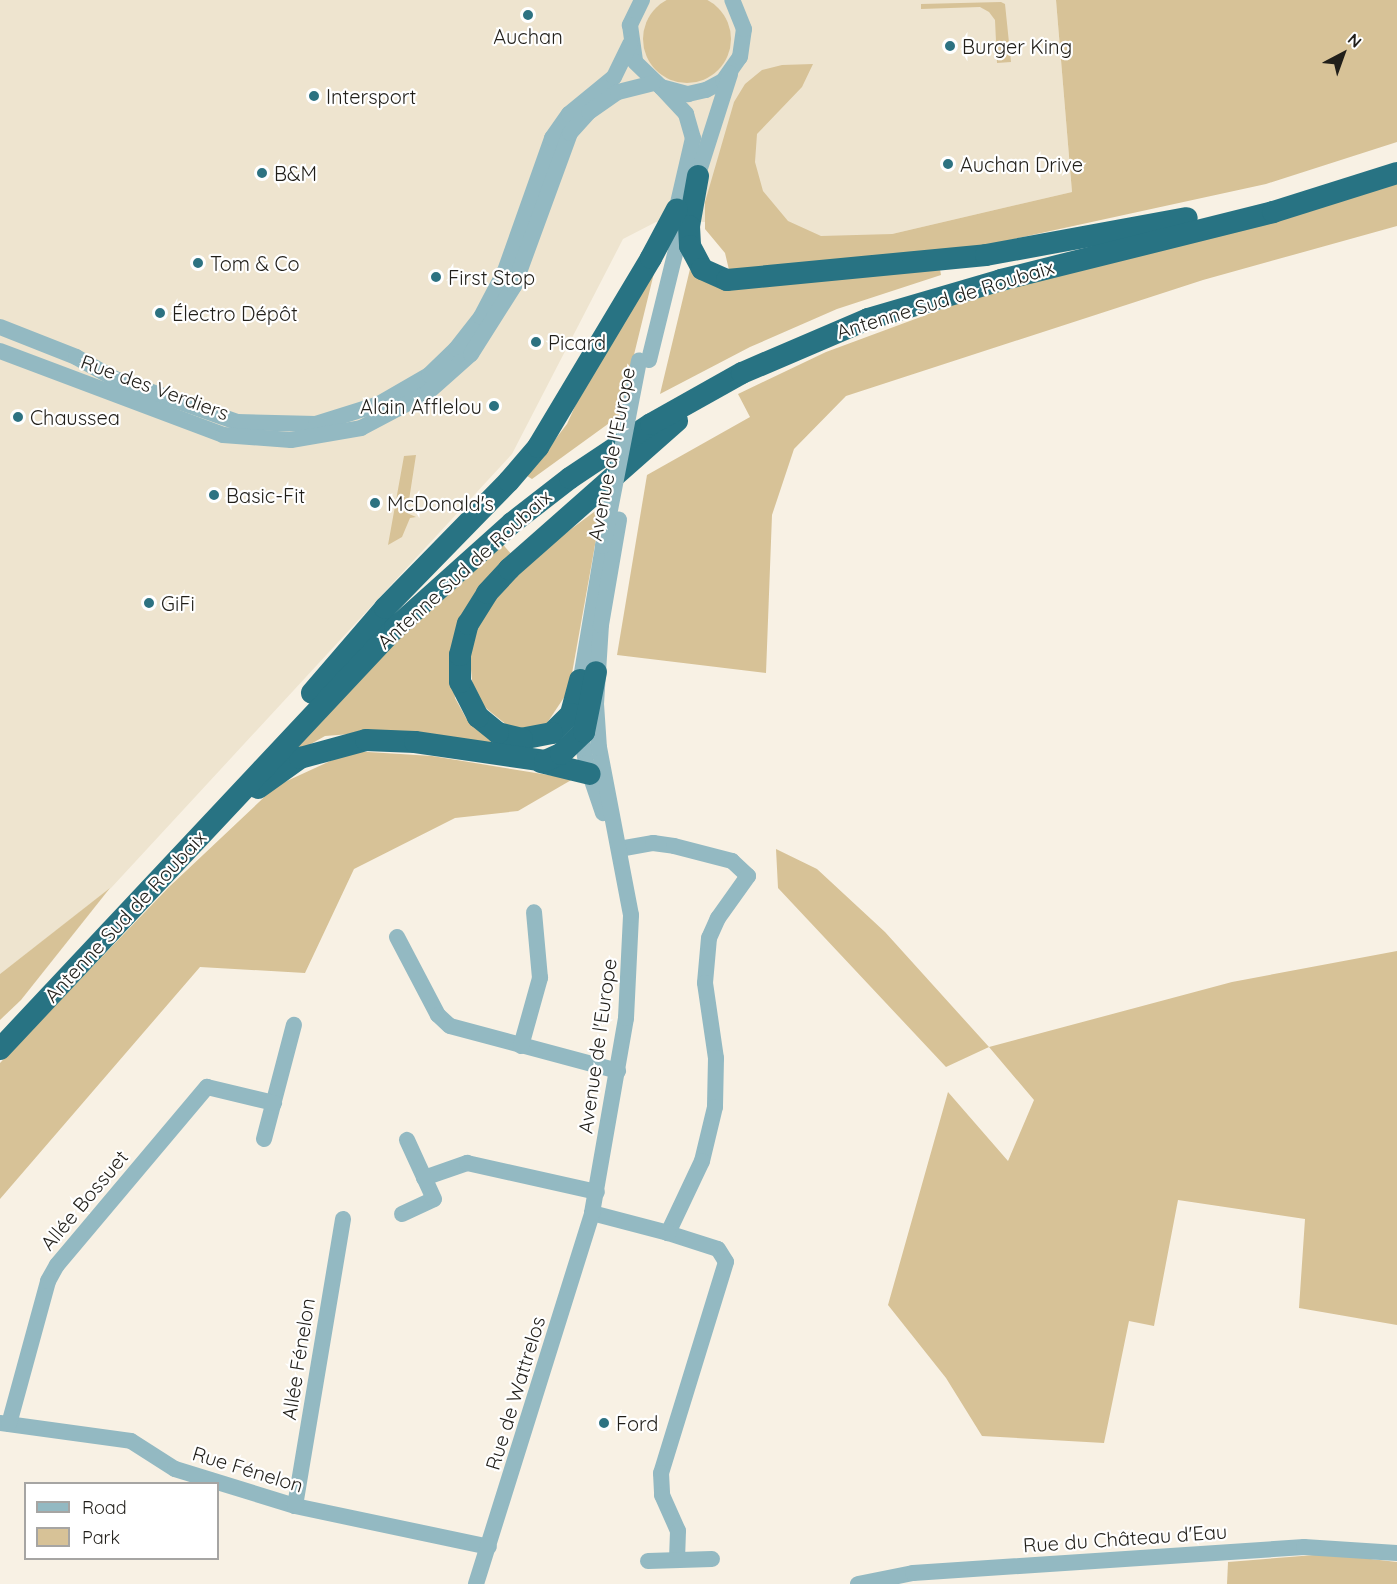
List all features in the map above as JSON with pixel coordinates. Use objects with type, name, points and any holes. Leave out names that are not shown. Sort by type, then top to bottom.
[{"type":"highway","name":"Antenne Sud de Roubaix","points":[[0,1033],[270,742],[382,626],[510,511],[608,438],[719,372],[823,325],[898,298],[1244,207],[1397,161]]},
{"type":"highway","name":"Antenne Sud de Roubaix","points":[[0,1049],[337,686],[489,542],[570,478],[651,424],[723,382],[794,349],[915,304],[1265,214],[1397,173]]},
{"type":"highway","points":[[698,176],[689,226],[690,246],[702,269],[727,280],[986,255],[1244,207]]},
{"type":"highway","points":[[270,742],[385,608],[530,456],[599,348],[677,209]]},
{"type":"highway","points":[[588,676],[571,714],[552,734],[522,739],[488,727],[464,694],[459,669],[463,639],[475,610],[509,569],[668,428],[702,403],[794,349]]},
{"type":"highway","points":[[533,761],[561,754],[581,735],[587,725],[588,676]]},
{"type":"highway","points":[[150,890],[200,847],[265,782],[289,764],[317,751],[366,740],[388,740],[564,765],[590,774]]},
{"type":"street","name":"Rue des Verdiers","points":[[0,327],[76,357],[115,379],[237,422],[316,424],[379,404],[429,375],[475,326],[505,271],[552,138],[569,114],[614,77],[630,44],[630,25],[642,0]]},
{"type":"street","name":"Avenue de l'Europe","points":[[588,676],[620,520],[644,360],[678,236],[730,74],[740,57],[744,38],[742,19],[732,1]]},
{"type":"street","name":"Avenue de l'Europe","points":[[592,1213],[618,1071],[630,985],[632,929],[588,676],[603,546],[677,209],[691,155],[692,130],[680,105],[640,69],[630,44]]},
{"type":"street","points":[[657,85],[679,93],[697,92],[715,86],[730,74]]},
{"type":"street","name":"Rue des Verdiers","points":[[0,351],[223,435],[291,440],[361,428],[428,393],[471,354],[512,292],[570,134],[589,112],[618,92],[657,85]]},
{"type":"street","name":"Avenue de l'Europe","points":[[581,735],[590,774],[619,849]]},
{"type":"street","points":[[619,849],[654,843],[674,846],[732,861],[748,876],[718,918],[710,938],[705,983],[716,1058],[715,1107],[702,1161],[668,1233]]},
{"type":"street","points":[[521,1046],[541,969],[534,912]]},
{"type":"street","points":[[397,937],[444,1021],[456,1029],[618,1071]]},
{"type":"street","points":[[264,1139],[294,1025]]},
{"type":"street","name":"Allée Bossuet","points":[[5,1423],[48,1281],[57,1265],[207,1087],[274,1103]]},
{"type":"street","points":[[402,1214],[434,1199],[407,1140]]},
{"type":"street","points":[[424,1178],[467,1163],[597,1192]]},
{"type":"street","points":[[592,1213],[718,1249],[726,1262],[661,1473],[662,1495],[678,1531],[677,1560]]},
{"type":"street","name":"Rue de Wattrelos","points":[[477,1584],[592,1213]]},
{"type":"street","name":"Allée Fénelon","points":[[295,1506],[343,1219]]},
{"type":"street","name":"Rue Fénelon","points":[[5,1423],[131,1441],[175,1469],[217,1482]]},
{"type":"street","name":"Rue Fénelon","points":[[219,1483],[295,1506],[489,1547]]},
{"type":"street","name":"Rue du Château d'Eau","points":[[858,1584],[913,1573],[1293,1548],[1340,1547],[1397,1553]]},
{"type":"street","points":[[648,1561],[712,1559]]},
{"type":"shaded area","points":[[0,0],[1056,0],[1072,192],[892,234],[739,252],[706,222],[656,222],[623,239],[512,454],[111,888],[0,974]]},
{"type":"green space","points":[[668,-1],[706,-1],[712,2],[724,14],[730,30],[730,48],[724,64],[712,76],[704,80],[687,83],[670,80],[662,76],[650,64],[646,56],[643,39],[646,22],[650,14]]},
{"type":"green space","points":[[1056,0],[1397,0],[1397,142],[1266,184],[973,248],[729,270],[725,253],[705,229],[705,202],[734,102],[745,84],[762,70],[782,65],[813,64],[802,87],[757,134],[755,162],[763,191],[788,221],[821,236],[892,234],[1072,192]]},
{"type":"green space","points":[[1001,2],[1005,4],[1011,62],[997,63],[995,20],[989,12],[980,7],[921,9],[921,4]]},
{"type":"green space","points":[[1397,180],[1397,226],[1203,280],[846,396],[794,449],[772,515],[766,673],[617,655],[647,475],[750,417],[738,394],[826,352],[1007,285]]},
{"type":"green space","points":[[690,269],[716,287],[735,288],[940,269],[941,275],[837,309],[750,347],[660,394]]},
{"type":"green space","points":[[654,273],[619,416],[532,479],[527,476],[567,424],[581,393]]},
{"type":"green space","points":[[416,455],[407,513],[416,517],[410,518],[402,537],[388,545],[404,456]]},
{"type":"green space","points":[[602,506],[569,690],[543,729],[523,731],[508,726],[482,705],[473,690],[469,649],[481,616],[495,595],[555,541]]},
{"type":"green space","points":[[500,541],[512,555],[451,665],[455,698],[466,718],[506,746],[351,734],[325,736],[286,758],[343,689]]},
{"type":"green space","points":[[352,751],[432,756],[573,779],[518,811],[455,818],[354,869],[305,973],[200,967],[0,1199],[0,1063],[169,887],[276,786]]},
{"type":"green space","points":[[776,849],[817,869],[885,932],[989,1047],[946,1067],[778,888]]},
{"type":"green space","points":[[110,888],[21,1000],[0,1020],[0,974]]},
{"type":"green space","points":[[1397,951],[1397,1325],[1299,1308],[1305,1219],[1178,1200],[1154,1326],[1129,1321],[1104,1443],[982,1436],[946,1378],[888,1305],[948,1092],[1008,1161],[1034,1100],[989,1047],[1232,982]]},
{"type":"green space","points":[[1327,1554],[1397,1562],[1397,1584],[1227,1584],[1228,1562]]},
{"type":"place","name":"Auchan","points":[[528,15]]},
{"type":"place","name":"Burger King","points":[[950,46]]},
{"type":"place","name":"Intersport","points":[[314,96]]},
{"type":"place","name":"Auchan Drive","points":[[948,164]]},
{"type":"place","name":"B&M","points":[[262,173]]},
{"type":"place","name":"Tom & Co","points":[[198,263]]},
{"type":"place","name":"First Stop","points":[[436,277]]},
{"type":"place","name":"Électro Dépôt","points":[[160,313]]},
{"type":"place","name":"Picard","points":[[536,342]]},
{"type":"place","name":"Alain Afflelou","points":[[494,406]]},
{"type":"place","name":"Chaussea","points":[[18,417]]},
{"type":"place","name":"Basic-Fit","points":[[214,495]]},
{"type":"place","name":"McDonald's","points":[[375,503]]},
{"type":"place","name":"GiFi","points":[[149,603]]},
{"type":"place","name":"Ford","points":[[604,1423]]}]
